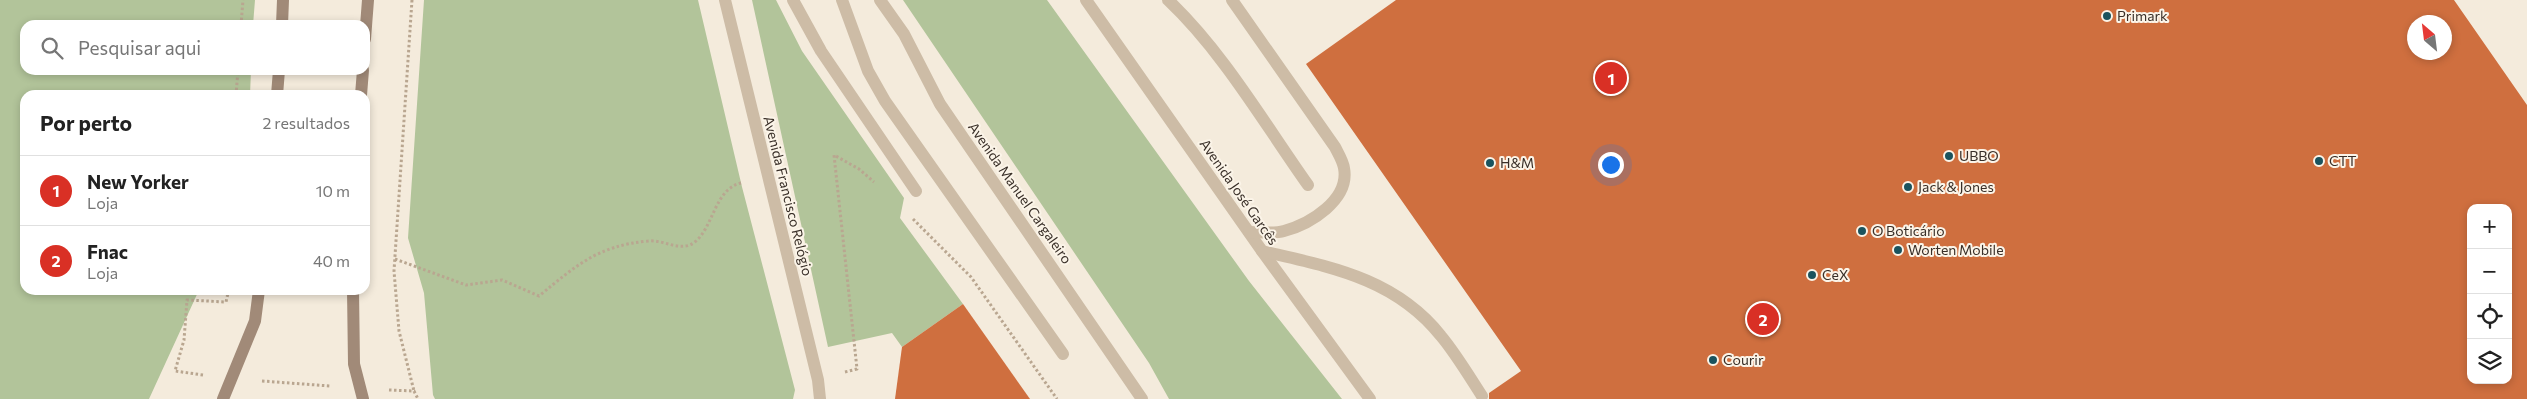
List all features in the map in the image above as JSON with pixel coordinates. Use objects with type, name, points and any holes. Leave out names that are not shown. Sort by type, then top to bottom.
[{"type":"main road","points":[[282,20],[283,0]]},
{"type":"main road","points":[[366,20],[368,0]]},
{"type":"main road","points":[[277,90],[278,75]]},
{"type":"main road","points":[[361,90],[363,75]]},
{"type":"main road","points":[[224,399],[255,321],[258,295]]},
{"type":"main road","points":[[353,295],[354,364],[363,399]]},
{"type":"street","name":"Avenida Francisco Relógio","points":[[725,0],[818,380],[820,399]]},
{"type":"street","points":[[793,0],[820,51],[916,191]]},
{"type":"street","points":[[842,0],[868,71],[885,101],[1063,354]]},
{"type":"street","name":"Avenida Manuel Cargaleiro","points":[[880,0],[904,34],[940,104],[1142,399]]},
{"type":"street","name":"Avenida José Garcês","points":[[1086,0],[1262,251],[1370,399]]},
{"type":"street","points":[[1168,0],[1188,19],[1207,43],[1308,185]]},
{"type":"street","points":[[1232,0],[1335,147],[1345,169],[1342,187],[1329,206],[1306,223],[1283,232],[1249,232]]},
{"type":"street","points":[[1262,251],[1346,271],[1392,292],[1421,314],[1441,336],[1482,396]]},
{"type":"path","points":[[241,20],[243,0]]},
{"type":"path","points":[[412,0],[395,259],[399,332],[414,391]]},
{"type":"path","points":[[236,90],[238,75]]},
{"type":"path","points":[[818,380],[857,369],[834,154],[859,169],[881,189]]},
{"type":"path","points":[[395,259],[466,285],[502,280],[539,296],[593,255],[624,243],[654,240],[686,246],[696,241],[728,189],[736,184],[767,176]]},
{"type":"path","points":[[909,216],[971,277],[1057,399]]},
{"type":"green space","points":[[0,0],[255,0],[253,20],[20,20],[20,75],[251,75],[250,90],[20,90],[20,295],[197,295],[149,399],[0,399]]},
{"type":"green space","points":[[424,0],[698,0],[742,187],[795,390],[793,399],[435,399],[433,395],[424,293],[408,238]]},
{"type":"green space","points":[[752,0],[776,0],[802,51],[904,198],[900,218],[963,304],[902,347],[892,333],[828,347]]},
{"type":"green space","points":[[903,0],[1047,0],[1249,281],[1342,399],[1169,399],[1149,363]]},
{"type":"building","name":"UBBO","points":[[1396,0],[2454,0],[2527,105],[2527,399],[1489,399],[1489,393],[1521,371],[1306,64]]},
{"type":"building","points":[[963,304],[1030,399],[895,399],[902,347]]},
{"type":"place","name":"Primark","points":[[2107,16]]},
{"type":"place","name":"New Yorker","points":[[1611,78]]},
{"type":"place","name":"UBBO","points":[[1949,156]]},
{"type":"place","name":"CTT","points":[[2319,161]]},
{"type":"place","name":"H&M","points":[[1490,163]]},
{"type":"place","name":"Jack & Jones","points":[[1908,187]]},
{"type":"place","name":"O Boticário","points":[[1862,231]]},
{"type":"place","name":"Worten Mobile","points":[[1898,250]]},
{"type":"place","name":"CeX","points":[[1812,275]]},
{"type":"place","name":"Fnac","points":[[1763,319]]},
{"type":"place","name":"Courir","points":[[1713,360]]}]
